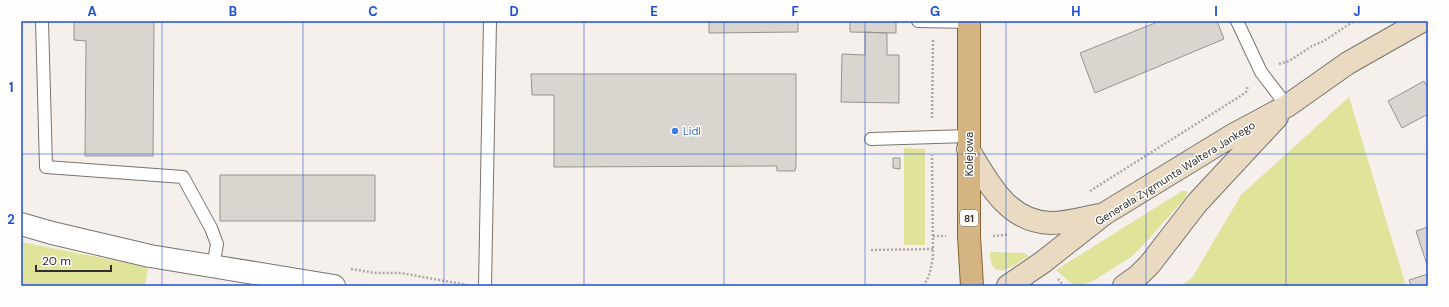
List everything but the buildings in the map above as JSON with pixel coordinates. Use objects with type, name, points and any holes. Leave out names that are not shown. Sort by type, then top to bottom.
[{"type":"main road","name":"Kolejowa","points":[[968,21],[969,236],[972,286]]},
{"type":"street","name":"Generała Zygmunta Waltera Jankego","points":[[1008,286],[1104,214],[1232,135],[1287,106],[1348,63],[1418,22]]},
{"type":"street","name":"Generała Zygmunta Waltera Jankego","points":[[1124,286],[1138,276],[1150,264],[1197,203],[1287,106]]},
{"type":"street","points":[[968,143],[990,186],[1004,203],[1022,215],[1034,221],[1051,223],[1068,222],[1104,214]]},
{"type":"street","points":[[21,224],[52,233],[150,256],[334,286]]},
{"type":"lane","points":[[42,21],[46,166],[183,177],[211,228],[217,244],[213,267]]},
{"type":"lane","points":[[485,286],[490,21]]},
{"type":"lane","points":[[918,21],[968,21]]},
{"type":"lane","points":[[1237,21],[1260,72],[1287,106]]},
{"type":"lane","points":[[871,139],[932,137],[968,143]]},
{"type":"path","points":[[923,286],[931,269],[933,249],[933,21]]},
{"type":"path","points":[[1275,64],[1289,61],[1312,46],[1324,41],[1354,21]]},
{"type":"path","points":[[1086,193],[1242,95],[1248,88]]},
{"type":"path","points":[[933,236],[941,236]]},
{"type":"path","points":[[871,250],[933,249]]},
{"type":"path","points":[[401,273],[462,284]]},
{"type":"green space","points":[[1349,97],[1406,286],[1180,286],[1192,278],[1241,195]]},
{"type":"green space","points":[[904,148],[925,149],[925,245],[904,245]]},
{"type":"green space","points":[[1182,191],[1186,191],[1186,197],[1146,242],[1131,257],[1093,281],[1079,286],[1074,286],[1056,270]]},
{"type":"green space","points":[[21,242],[148,267],[145,286],[21,286]]},
{"type":"green space","points":[[990,252],[1024,253],[1029,256],[1004,270],[998,270],[994,268],[991,262]]},
{"type":"place","name":"Lidl","points":[[675,131]]}]
